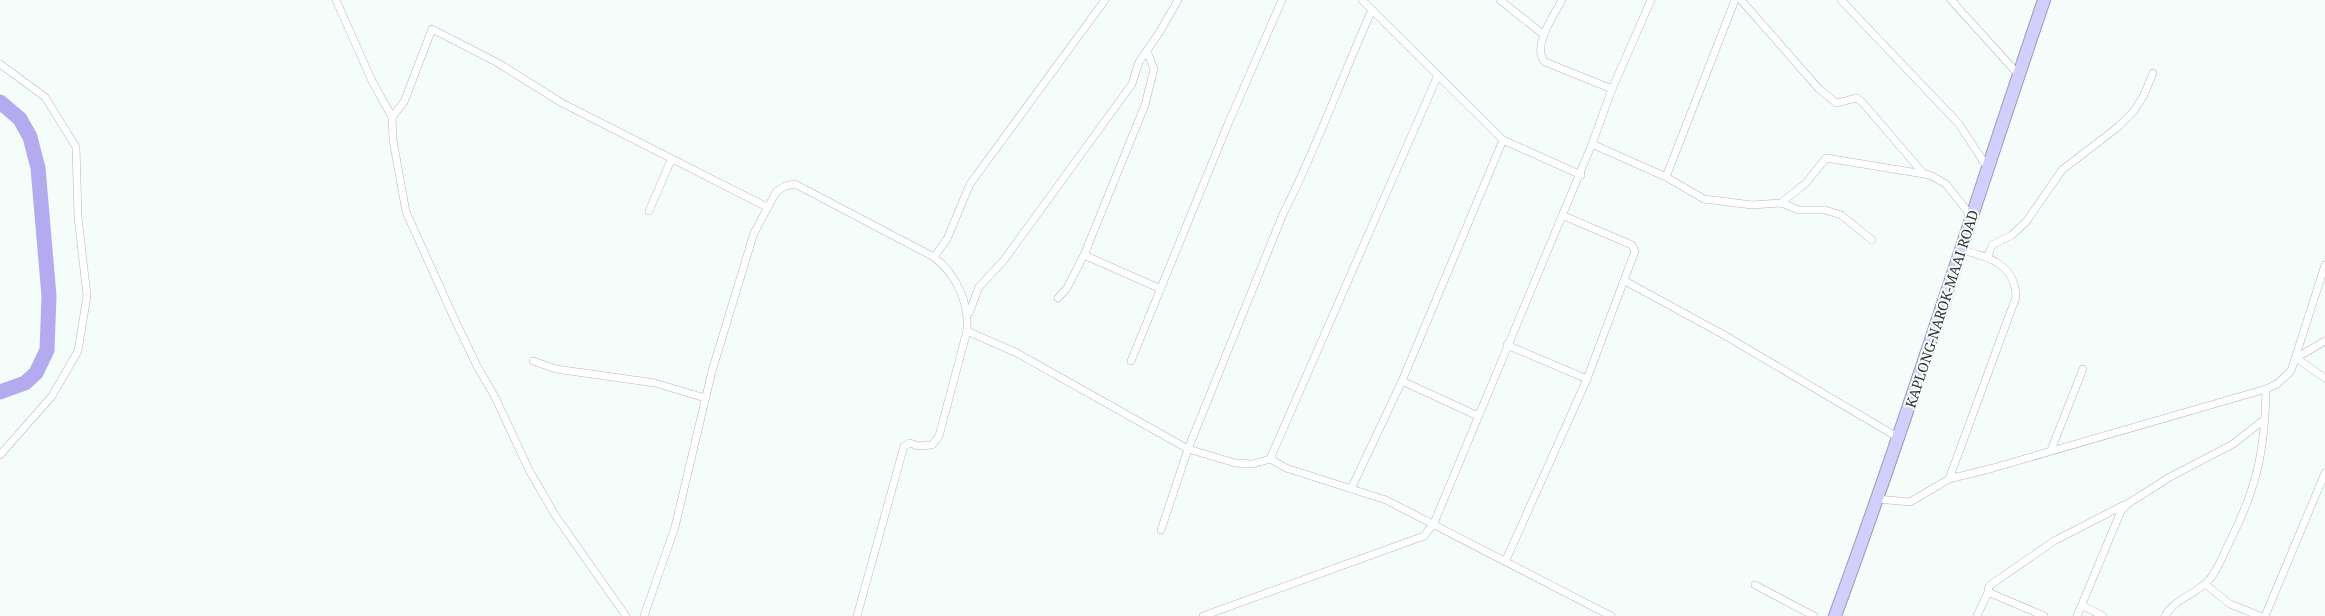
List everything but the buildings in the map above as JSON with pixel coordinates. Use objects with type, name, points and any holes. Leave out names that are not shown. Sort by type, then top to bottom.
[{"type":"highway","name":"KAPLONG-NAROK-MAAI ROAD","points":[[1835,616],[1899,438],[1973,217],[1986,167],[2044,0]]},
{"type":"street","points":[[336,0],[372,81],[392,117],[393,140],[406,212],[465,342],[495,397],[529,470],[555,515],[626,616]]},
{"type":"street","points":[[934,257],[947,239],[970,184],[1105,0]]},
{"type":"street","points":[[968,314],[979,287],[1004,260],[1132,84],[1139,62],[1178,0]]},
{"type":"street","points":[[1131,361],[1228,124],[1282,0]]},
{"type":"street","points":[[1362,0],[1502,140],[1581,175]]},
{"type":"street","points":[[1500,0],[1544,35]]},
{"type":"street","points":[[1562,0],[1544,35],[1540,57],[1544,62],[1612,89]]},
{"type":"street","points":[[1203,616],[1424,536],[1434,523],[1507,345],[1564,216],[1612,89],[1651,0]]},
{"type":"street","points":[[1666,177],[1735,0]]},
{"type":"street","points":[[1741,0],[1819,89],[1836,103],[1857,98],[1862,102],[1923,173]]},
{"type":"street","points":[[1841,0],[1959,124],[1986,167]]},
{"type":"street","points":[[1951,0],[2018,74]]},
{"type":"street","points":[[1161,530],[1188,449],[1282,214],[1302,176],[1333,98],[1372,10]]},
{"type":"street","points":[[392,117],[404,102],[432,29],[498,63],[562,103],[671,160],[767,207]]},
{"type":"street","points":[[1058,298],[1067,288],[1084,255],[1145,104],[1154,70],[1147,50]]},
{"type":"street","points":[[0,64],[45,96],[76,147],[78,217],[87,296],[78,351],[52,396],[0,455]]},
{"type":"street","points":[[1988,256],[1992,245],[2012,235],[2031,216],[2062,170],[2118,127],[2134,111],[2144,95],[2153,74]]},
{"type":"street","points":[[1270,459],[1438,75]]},
{"type":"street","points":[[1351,489],[1402,381],[1502,140]]},
{"type":"street","points":[[1592,144],[1666,177],[1704,199],[1752,205],[1780,202],[1799,210],[1825,210],[1841,215],[1872,240]]},
{"type":"street","points":[[1780,202],[1806,183],[1826,158],[1930,174],[1946,184],[1973,217]]},
{"type":"street","points":[[649,211],[671,160]]},
{"type":"street","points":[[644,616],[675,528],[723,330],[754,233],[767,207],[780,188],[795,184],[934,257],[950,271],[966,302],[968,314],[967,331],[939,436],[932,445],[918,446],[910,443],[904,446],[856,616]]},
{"type":"street","points":[[1506,560],[1587,379],[1625,281],[1635,247],[1564,216]]},
{"type":"street","points":[[1949,479],[2016,297],[2013,278],[1988,256],[1962,250]]},
{"type":"street","points":[[1084,255],[1161,289]]},
{"type":"street","points":[[1877,499],[1910,502],[1949,479],[2266,389],[2277,384],[2291,371],[2325,265]]},
{"type":"street","points":[[1625,281],[1724,335],[1899,438]]},
{"type":"street","points":[[967,331],[1017,353],[1188,449],[1235,463],[1253,464],[1270,459],[1286,468],[1386,500],[1506,560],[1611,616]]},
{"type":"street","points":[[2296,358],[2325,341]]},
{"type":"street","points":[[1507,345],[1587,379]]},
{"type":"street","points":[[2296,358],[2325,378]]},
{"type":"street","points":[[533,361],[556,369],[655,383],[705,398]]},
{"type":"street","points":[[2051,450],[2083,369]]},
{"type":"street","points":[[1402,381],[1478,416]]},
{"type":"street","points":[[2165,616],[2185,597],[2205,584],[2222,559],[2246,506],[2262,456],[2266,389]]},
{"type":"street","points":[[1977,616],[1989,586],[2054,541],[2129,503],[2170,477],[2233,444],[2265,419]]},
{"type":"street","points":[[2265,616],[2325,473]]},
{"type":"street","points":[[2077,616],[2083,606],[2121,511],[2129,503]]},
{"type":"street","points":[[2205,584],[2230,604],[2260,616]]},
{"type":"street","points":[[1755,585],[1814,616]]},
{"type":"street","points":[[1988,592],[2044,616]]},
{"type":"street","points":[[2083,606],[2103,616]]},
{"type":"waterway","points":[[0,102],[20,119],[30,137],[38,168],[49,296],[47,350],[36,373],[25,383],[0,392]]}]
